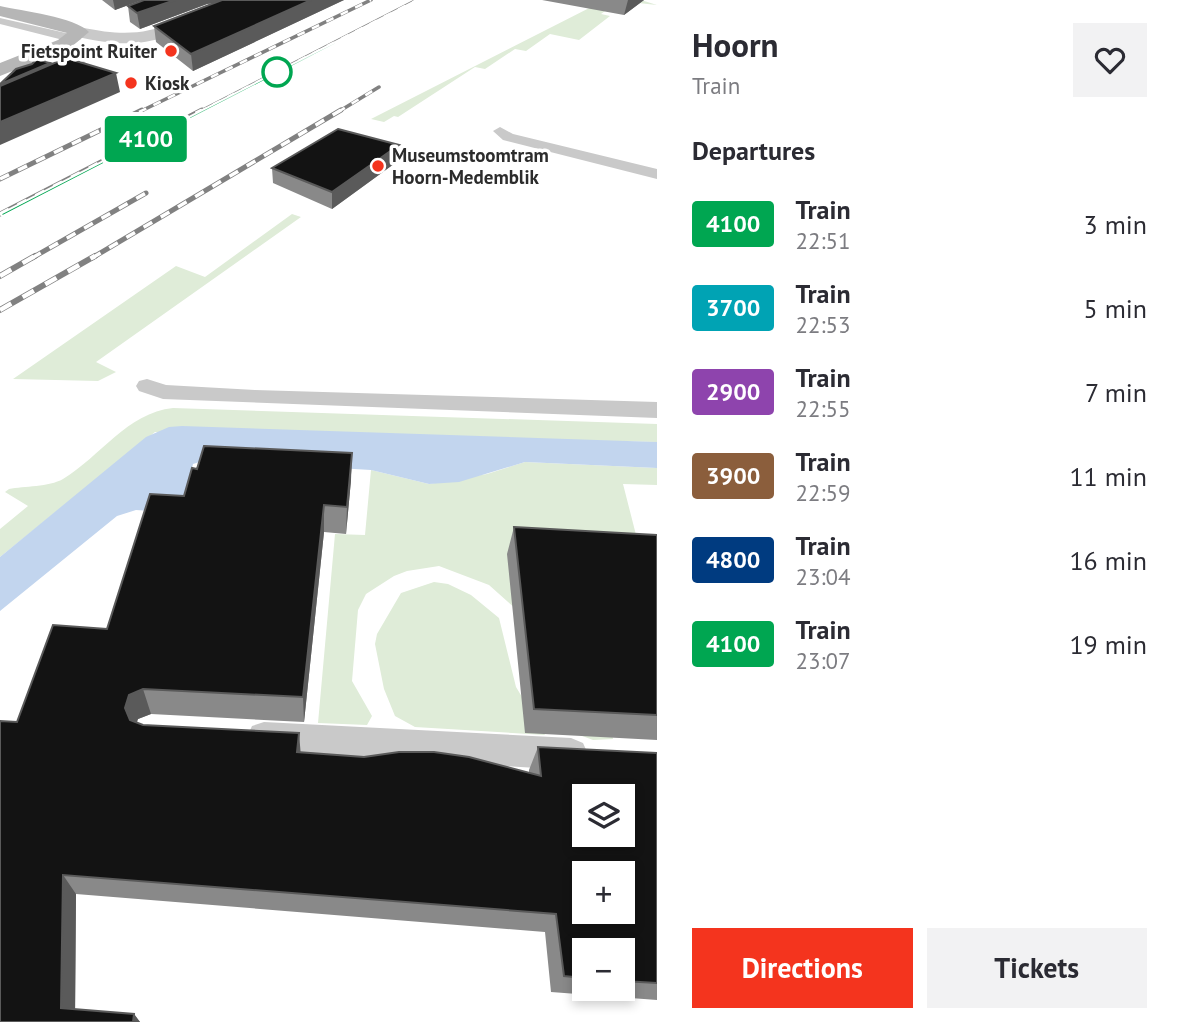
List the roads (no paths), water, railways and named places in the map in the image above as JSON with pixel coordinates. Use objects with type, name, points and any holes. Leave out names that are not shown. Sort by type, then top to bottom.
[{"type":"street","points":[[0,11],[62,25],[77,36],[142,38],[237,0]]},
{"type":"street","points":[[0,70],[117,19]]},
{"type":"lane","points":[[0,21],[77,36]]},
{"type":"lane","points":[[0,101],[82,66],[77,60],[46,51]]},
{"type":"lane","points":[[500,131],[508,137],[657,174]]},
{"type":"lane","points":[[147,386],[163,392],[255,397],[657,410]]},
{"type":"lane","points":[[235,736],[598,756]]},
{"type":"water","points":[[169,427],[657,442],[657,468],[525,462],[459,482],[429,484],[371,470],[206,460],[193,464],[181,513],[136,510],[117,516],[0,611],[0,557],[146,437]]},
{"type":"railway","points":[[139,112],[371,0]]},
{"type":"railway","points":[[199,112],[417,0]]},
{"type":"railway","points":[[338,112],[379,87]]},
{"type":"railway","points":[[0,179],[142,110]]},
{"type":"railway","points":[[0,214],[202,110]]},
{"type":"railway","points":[[92,258],[341,110]]},
{"type":"railway","points":[[32,258],[146,193]]},
{"type":"railway","points":[[0,276],[35,256]]},
{"type":"railway","points":[[0,310],[95,256]]},
{"type":"train","name":"4100","points":[[0,214],[417,0]]},
{"type":"place","name":"Fietspoint Ruiter","points":[[171,51]]},
{"type":"place","name":"Kiosk","points":[[131,83]]},
{"type":"place","name":"Museumstoomtram Hoorn-Medemblik","points":[[378,166]]}]
